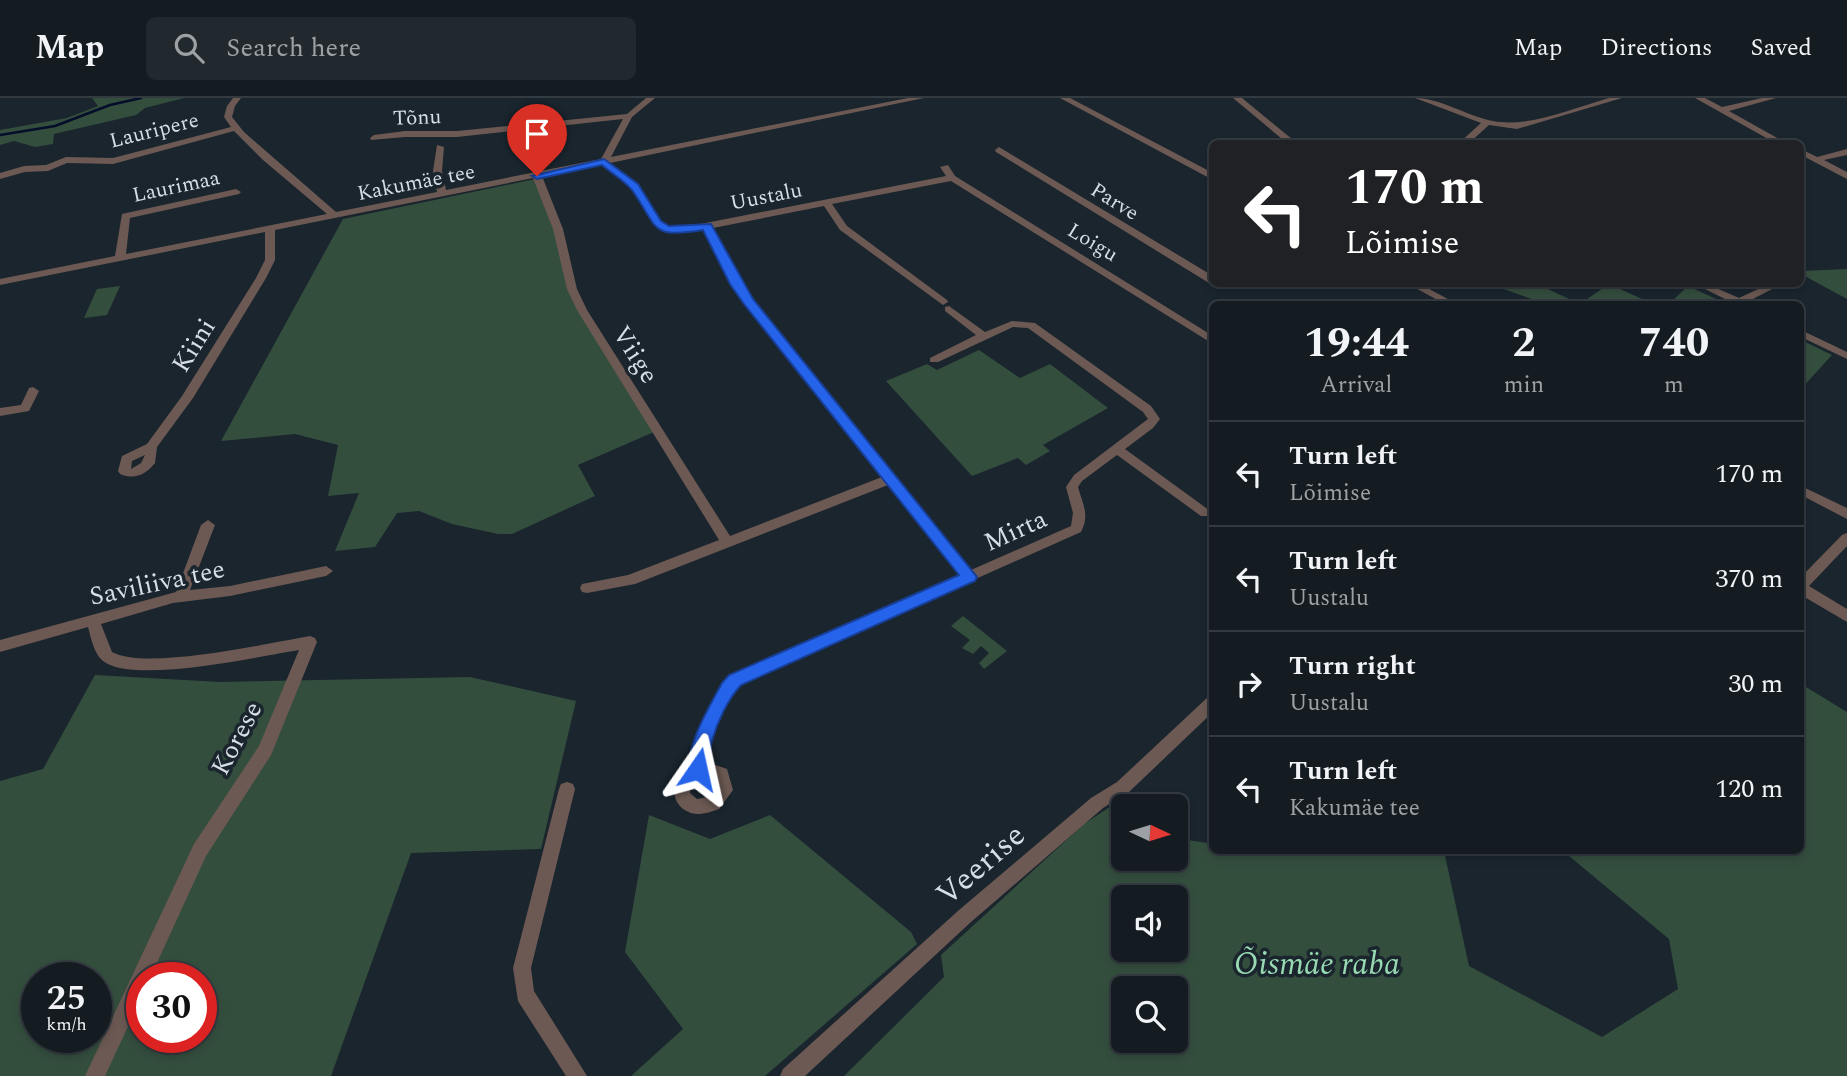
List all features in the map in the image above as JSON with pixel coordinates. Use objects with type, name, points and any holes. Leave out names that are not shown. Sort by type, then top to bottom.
[{"type":"street","points":[[237,98],[228,117],[235,128],[286,174],[327,206],[334,216]]},
{"type":"street","points":[[604,162],[629,116],[651,98]]},
{"type":"street","name":"Kakumäe tee","points":[[0,282],[920,98]]},
{"type":"street","points":[[1064,98],[1209,175]]},
{"type":"street","points":[[1237,98],[1289,140]]},
{"type":"street","points":[[1419,98],[1486,122],[1517,126],[1618,98]]},
{"type":"street","points":[[1699,98],[1777,140]]},
{"type":"street","points":[[1721,110],[1772,98]]},
{"type":"street","name":"Tõnu","points":[[374,138],[405,134],[457,134],[629,116]]},
{"type":"street","points":[[1466,140],[1486,122]]},
{"type":"street","name":"Lauripere","points":[[0,176],[24,169],[48,168],[66,160],[113,161],[235,128]]},
{"type":"street","points":[[440,146],[436,161],[437,178],[443,194]]},
{"type":"street","name":"Parve","points":[[999,150],[1209,279]]},
{"type":"street","points":[[1815,160],[1847,152]]},
{"type":"street","points":[[1804,154],[1847,176]]},
{"type":"street","name":"Uustalu","points":[[604,162],[635,186],[656,223],[667,230],[680,231],[952,177]]},
{"type":"street","points":[[945,166],[952,177]]},
{"type":"street","name":"Viige","points":[[537,176],[558,229],[572,289],[582,310],[727,542]]},
{"type":"street","name":"Loigu","points":[[952,177],[1209,338]]},
{"type":"street","name":"Laurimaa","points":[[120,258],[125,216],[236,192]]},
{"type":"street","points":[[826,202],[853,236],[984,336],[934,360]]},
{"type":"street","points":[[707,226],[748,302],[969,577]]},
{"type":"street","name":"Kiini","points":[[134,473],[151,460],[151,447],[187,398],[261,278],[270,260],[271,229]]},
{"type":"street","points":[[1419,287],[1446,301]]},
{"type":"street","points":[[1706,287],[1737,301]]},
{"type":"street","points":[[1745,301],[1771,287]]},
{"type":"street","name":"Mirta","points":[[698,769],[703,741],[710,723],[735,680],[1076,529],[1081,513],[1072,487],[1078,478],[1154,419],[1146,409],[1031,325],[1012,324],[984,336]]},
{"type":"street","points":[[1804,334],[1847,356]]},
{"type":"street","points":[[0,412],[25,408],[33,391]]},
{"type":"street","points":[[1117,449],[1209,514]]},
{"type":"street","points":[[587,588],[630,580],[890,480]]},
{"type":"street","points":[[1804,492],[1847,514]]},
{"type":"street","points":[[181,597],[208,525]]},
{"type":"street","points":[[1804,584],[1847,538]]},
{"type":"street","name":"Saviliiva tee","points":[[0,646],[181,597],[230,591],[326,571]]},
{"type":"street","points":[[1804,589],[1847,616]]},
{"type":"street","name":"Korese","points":[[93,621],[103,653],[110,659],[143,664],[181,662],[310,642],[265,750],[200,850],[94,1076]]},
{"type":"street","name":"Veerise","points":[[790,1076],[965,916],[1097,803],[1123,787],[1209,706]]},
{"type":"street","points":[[567,789],[522,968],[524,993],[577,1076]]},
{"type":"green space","points":[[92,98],[184,98],[145,108],[136,115],[54,134],[53,144],[35,147],[14,141],[0,145],[0,130],[67,118],[98,106]]},
{"type":"green space","points":[[535,179],[552,221],[565,273],[654,432],[578,465],[595,496],[512,534],[498,534],[452,524],[419,511],[397,513],[375,547],[335,551],[359,493],[328,496],[338,445],[295,434],[221,441],[343,219]]},
{"type":"green space","points":[[1847,269],[1847,299],[1804,276],[1804,271]]},
{"type":"green space","points":[[120,286],[107,315],[84,318],[97,289]]},
{"type":"green space","points":[[1498,287],[1543,287],[1574,301],[1537,301]]},
{"type":"green space","points":[[1605,287],[1616,287],[1646,301],[1584,301]]},
{"type":"green space","points":[[1690,287],[1720,301],[1672,301]]},
{"type":"green space","points":[[1804,341],[1832,355],[1804,386]]},
{"type":"green space","points":[[979,350],[1020,378],[1050,364],[1108,408],[1043,445],[1050,451],[1026,465],[1018,458],[972,476],[886,381],[927,364],[937,370]]},
{"type":"green space","points":[[963,616],[1007,651],[984,669],[979,663],[989,653],[981,646],[973,654],[962,648],[970,640],[951,626]]},
{"type":"green space","points":[[95,675],[220,682],[470,677],[576,701],[541,849],[411,853],[331,1076],[0,1076],[0,781],[43,769]]},
{"type":"green space","name":"Õismäe raba","points":[[1804,686],[1847,712],[1847,1076],[844,1076],[944,977],[941,955],[1084,824],[1111,806],[1111,872],[1188,872],[1188,840],[1209,843],[1209,854],[1445,854],[1469,966],[1602,1037],[1678,989],[1669,939],[1567,854],[1804,854]]},
{"type":"green space","points":[[649,815],[710,839],[770,815],[911,932],[917,944],[765,1076],[631,1076],[683,1029],[625,952]]},
{"type":"waterway","points":[[0,135],[55,126],[110,105],[141,98]]},
{"type":"route","points":[[537,176],[604,162],[635,186],[656,223],[667,230],[680,231],[707,226],[748,302],[969,577],[735,680],[710,723],[703,741],[698,769]]}]
